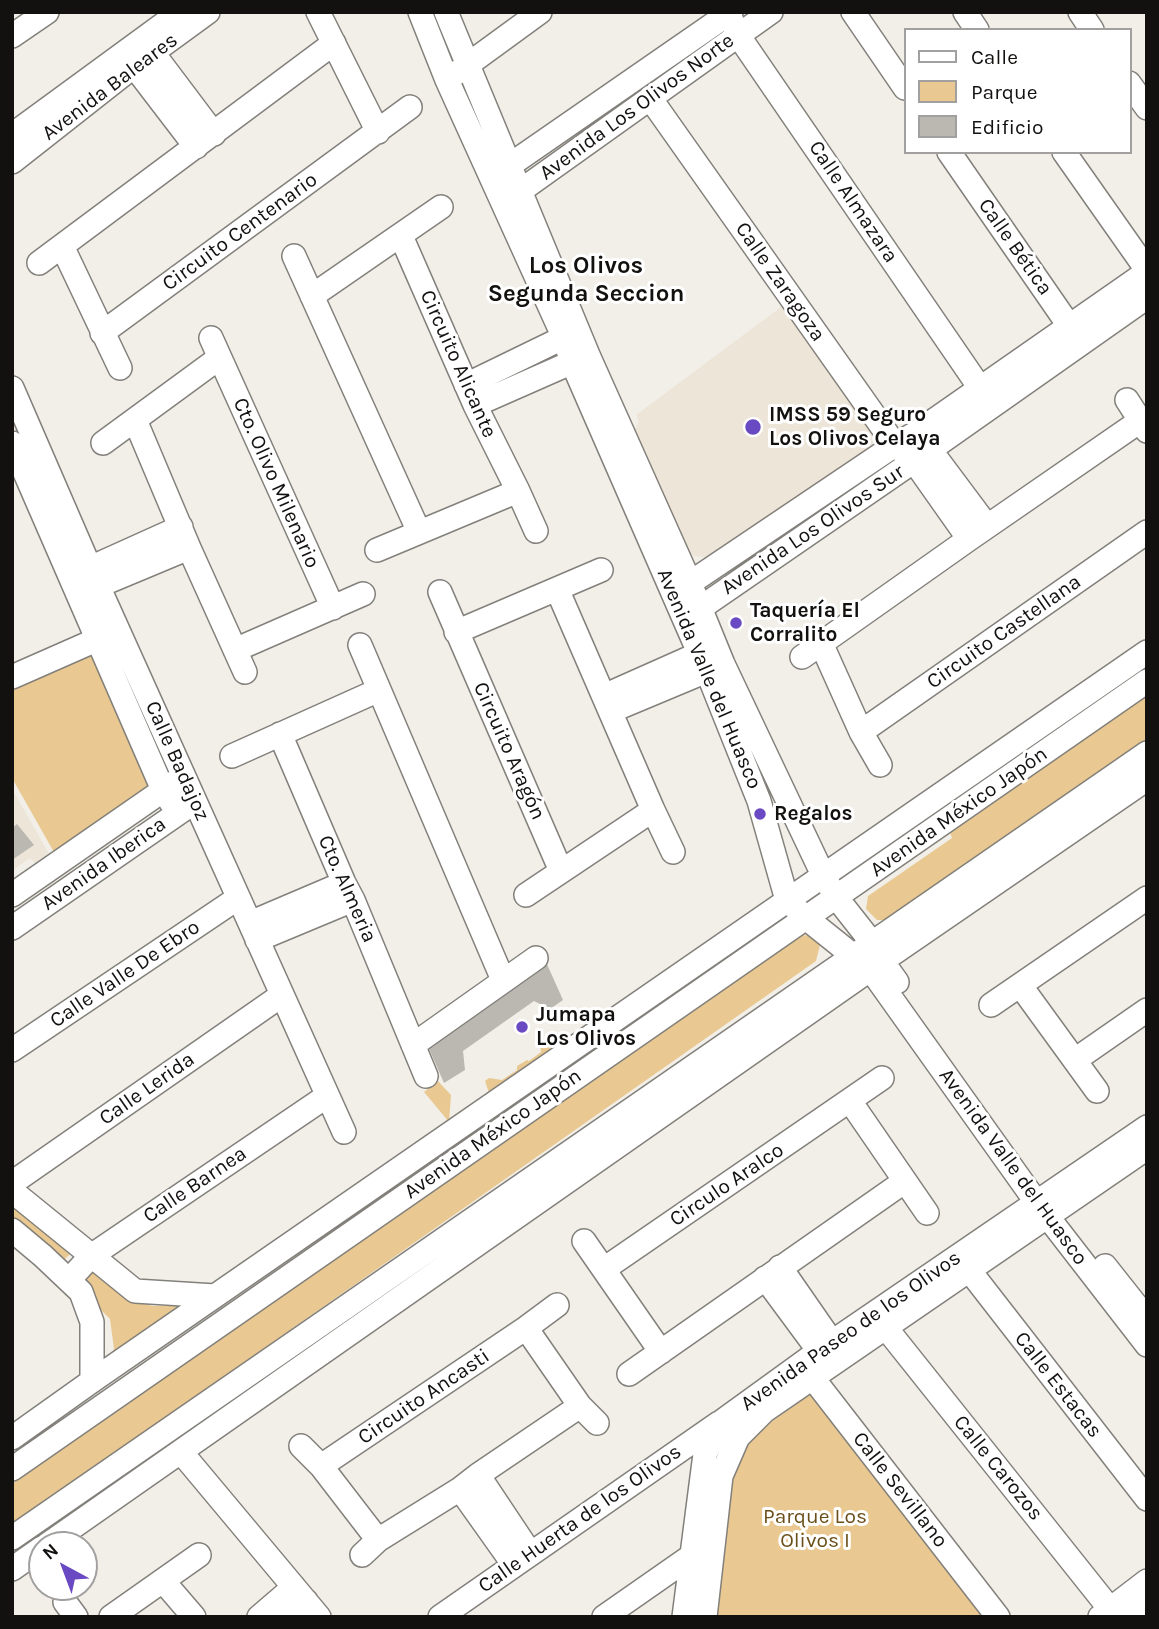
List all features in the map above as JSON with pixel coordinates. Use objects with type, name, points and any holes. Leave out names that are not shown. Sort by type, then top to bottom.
[{"type":"street","points":[[12,36],[47,12]]},
{"type":"street","name":"Avenida Baleares","points":[[12,135],[180,12]]},
{"type":"street","name":"Avenida Baleares","points":[[12,162],[208,12]]},
{"type":"street","points":[[318,12],[377,132]]},
{"type":"street","name":"Avenida Valle del Huasco","points":[[420,12],[447,80],[501,172]]},
{"type":"street","name":"Avenida Valle del Huasco","points":[[446,12],[467,66],[501,172],[711,659],[823,875],[870,958],[1147,1345]]},
{"type":"street","points":[[447,80],[540,12]]},
{"type":"street","name":"Avenida Los Olivos Norte","points":[[512,197],[771,12]]},
{"type":"street","points":[[853,12],[904,87]]},
{"type":"street","points":[[965,12],[976,28]]},
{"type":"street","points":[[1080,12],[1091,28]]},
{"type":"street","name":"Avenida Los Olivos Norte","points":[[501,172],[730,13]]},
{"type":"street","name":"Calle Almazara","points":[[730,13],[738,35],[980,388]]},
{"type":"street","points":[[38,263],[334,44]]},
{"type":"street","points":[[153,53],[205,141]]},
{"type":"street","points":[[134,66],[205,141]]},
{"type":"street","points":[[1131,86],[1147,108]]},
{"type":"street","name":"Calle Zaragoza","points":[[650,98],[895,445]]},
{"type":"street","name":"Circuito Centenario","points":[[102,333],[410,107]]},
{"type":"street","name":"Calle Bética","points":[[951,154],[1075,335]]},
{"type":"street","points":[[1065,154],[1147,271]]},
{"type":"street","points":[[312,296],[442,206]]},
{"type":"street","name":"Circuito Alicante","points":[[401,236],[470,395],[536,531]]},
{"type":"street","points":[[62,246],[120,368]]},
{"type":"street","points":[[294,256],[419,532]]},
{"type":"street","name":"Avenida Los Olivos Sur","points":[[691,612],[1075,335],[1147,271]]},
{"type":"street","name":"Avenida Los Olivos Sur","points":[[921,448],[980,388],[1147,297]]},
{"type":"street","points":[[470,395],[571,335]]},
{"type":"street","name":"Cto. Olivo Milenario","points":[[103,443],[135,420],[215,348],[333,608]]},
{"type":"street","points":[[470,395],[580,359]]},
{"type":"street","name":"Calle Badajoz","points":[[12,388],[94,577],[108,634],[163,790],[186,807],[239,898],[344,1132]]},
{"type":"street","points":[[802,657],[978,533],[1143,426],[1127,400]]},
{"type":"street","points":[[135,420],[245,672]]},
{"type":"street","name":"Avenida Los Olivos Sur","points":[[681,587],[895,445],[921,448]]},
{"type":"street","points":[[921,448],[978,533]]},
{"type":"street","name":"Calle Badajoz","points":[[15,455],[184,777],[186,807]]},
{"type":"street","points":[[377,550],[518,491]]},
{"type":"street","name":"Circuito Castellana","points":[[861,732],[1147,532]]},
{"type":"street","points":[[94,577],[185,538]]},
{"type":"street","points":[[456,632],[601,570]]},
{"type":"street","points":[[557,589],[673,852]]},
{"type":"street","name":"Circuito Aragón","points":[[440,592],[561,871]]},
{"type":"street","points":[[235,650],[363,594]]},
{"type":"street","points":[[12,677],[108,634]]},
{"type":"street","points":[[821,643],[861,732],[880,765]]},
{"type":"street","points":[[360,645],[503,980]]},
{"type":"street","name":"Avenida México Japón","points":[[12,1438],[1147,652]]},
{"type":"street","points":[[608,704],[711,659]]},
{"type":"street","name":"Avenida Valle del Huasco","points":[[711,659],[759,801],[787,900],[806,918],[870,958]]},
{"type":"street","name":"Avenida México Japón","points":[[12,1469],[1147,681]]},
{"type":"street","points":[[232,756],[379,690]]},
{"type":"street","name":"Cto. Almeria","points":[[280,734],[426,1076]]},
{"type":"street","points":[[67,1531],[870,958],[1147,753]]},
{"type":"street","name":"Avenida Iberica","points":[[12,895],[184,777]]},
{"type":"street","points":[[12,1538],[870,958],[1147,779]]},
{"type":"street","name":"Avenida Iberica","points":[[14,922],[186,807]]},
{"type":"street","points":[[526,895],[653,810]]},
{"type":"street","points":[[254,932],[349,892]]},
{"type":"street","name":"Calle Valle De Ebro","points":[[12,1050],[239,898]]},
{"type":"street","points":[[990,1005],[1147,898]]},
{"type":"street","points":[[413,1045],[536,958]]},
{"type":"street","points":[[1020,985],[1097,1091]]},
{"type":"street","name":"Calle Lerida","points":[[12,1183],[282,995]]},
{"type":"street","points":[[1076,1060],[1147,1010]]},
{"type":"street","points":[[595,1033],[609,1054]]},
{"type":"street","name":"Circulo Aralco","points":[[604,1269],[882,1078]]},
{"type":"street","name":"Calle Barnea","points":[[69,1280],[91,1256],[327,1096]]},
{"type":"street","points":[[850,1101],[927,1213]]},
{"type":"street","name":"Avenida Paseo de los Olivos","points":[[705,1617],[721,1476],[738,1437],[816,1359],[886,1328],[969,1270],[1147,1127]]},
{"type":"street","name":"Avenida Paseo de los Olivos","points":[[684,1617],[705,1454],[721,1422],[1048,1205],[1144,1154]]},
{"type":"street","points":[[396,1171],[410,1191]]},
{"type":"street","points":[[629,1374],[905,1181]]},
{"type":"street","points":[[12,1191],[135,1291],[215,1296]]},
{"type":"street","name":"Avenida Valle del Huasco","points":[[1048,1205],[1147,1319]]},
{"type":"street","points":[[12,1230],[81,1292],[92,1322],[92,1381]]},
{"type":"street","points":[[584,1241],[660,1352]]},
{"type":"street","name":"Calle Estacas","points":[[969,1270],[1147,1499]]},
{"type":"street","points":[[773,1272],[816,1359]]},
{"type":"street","name":"Circuito Ancasti","points":[[321,1466],[557,1305]]},
{"type":"street","points":[[526,1328],[580,1406],[597,1423]]},
{"type":"street","name":"Calle Carozos","points":[[886,1328],[1113,1614]]},
{"type":"street","name":"Calle Sevillano","points":[[816,1359],[998,1617]]},
{"type":"street","points":[[301,1446],[321,1466],[370,1548],[580,1406]]},
{"type":"street","name":"Calle Huerta de los Olivos","points":[[443,1616],[721,1422]]},
{"type":"street","points":[[181,1452],[307,1602]]},
{"type":"street","points":[[478,1475],[522,1559]]},
{"type":"street","points":[[460,1489],[522,1559]]},
{"type":"street","points":[[111,1617],[199,1555]]},
{"type":"street","points":[[604,1617],[690,1556]]},
{"type":"street","points":[[12,1569],[28,1558]]},
{"type":"street","points":[[163,1581],[194,1617]]},
{"type":"street","points":[[1113,1614],[1147,1581]]},
{"type":"street","points":[[259,1617],[307,1602]]},
{"type":"street","points":[[288,1617],[307,1602]]},
{"type":"street","points":[[1113,1614],[1147,1603]]},
{"type":"shaded area","name":"IMSS 59 Seguro Los Olivos Celaya","points":[[785,304],[882,444],[714,558],[694,556],[685,549],[634,431],[639,422],[636,415]]},
{"type":"shaded area","points":[[12,789],[52,859],[39,867],[30,858],[12,871]]},
{"type":"green space","points":[[86,654],[93,656],[152,788],[55,854],[12,778],[12,688]]},
{"type":"green space","points":[[1147,693],[1147,743],[893,920],[877,920],[866,909],[868,896],[952,838],[949,830]]},
{"type":"green space","points":[[800,935],[814,936],[820,945],[816,961],[12,1525],[12,1484]]},
{"type":"green space","points":[[542,1040],[554,1048],[489,1093],[485,1081],[489,1078],[502,1080],[517,1070],[517,1066],[541,1052]]},
{"type":"green space","points":[[438,1081],[451,1095],[449,1122],[424,1092]]},
{"type":"green space","points":[[12,1203],[71,1253],[60,1264],[12,1223]]},
{"type":"green space","points":[[90,1265],[123,1295],[152,1306],[190,1306],[106,1363],[114,1349],[110,1319],[74,1283]]},
{"type":"green space","name":"Parque Los Olivos I","points":[[816,1388],[993,1617],[716,1617],[735,1465],[753,1436]]},
{"type":"building","points":[[17,824],[34,845],[12,860],[12,828]]},
{"type":"building","points":[[546,962],[563,1000],[550,1009],[534,1001],[463,1051],[465,1070],[444,1083],[427,1044]]},
{"type":"place","name":"IMSS 59 Seguro Los Olivos Celaya","points":[[753,427]]},
{"type":"place","name":"Taquería El Corralito","points":[[736,623]]},
{"type":"place","name":"Regalos","points":[[760,814]]},
{"type":"place","name":"Jumapa Los Olivos","points":[[522,1027]]},
{"type":"district","name":"Los Olivos Segunda Seccion","points":[[586,280]]}]
